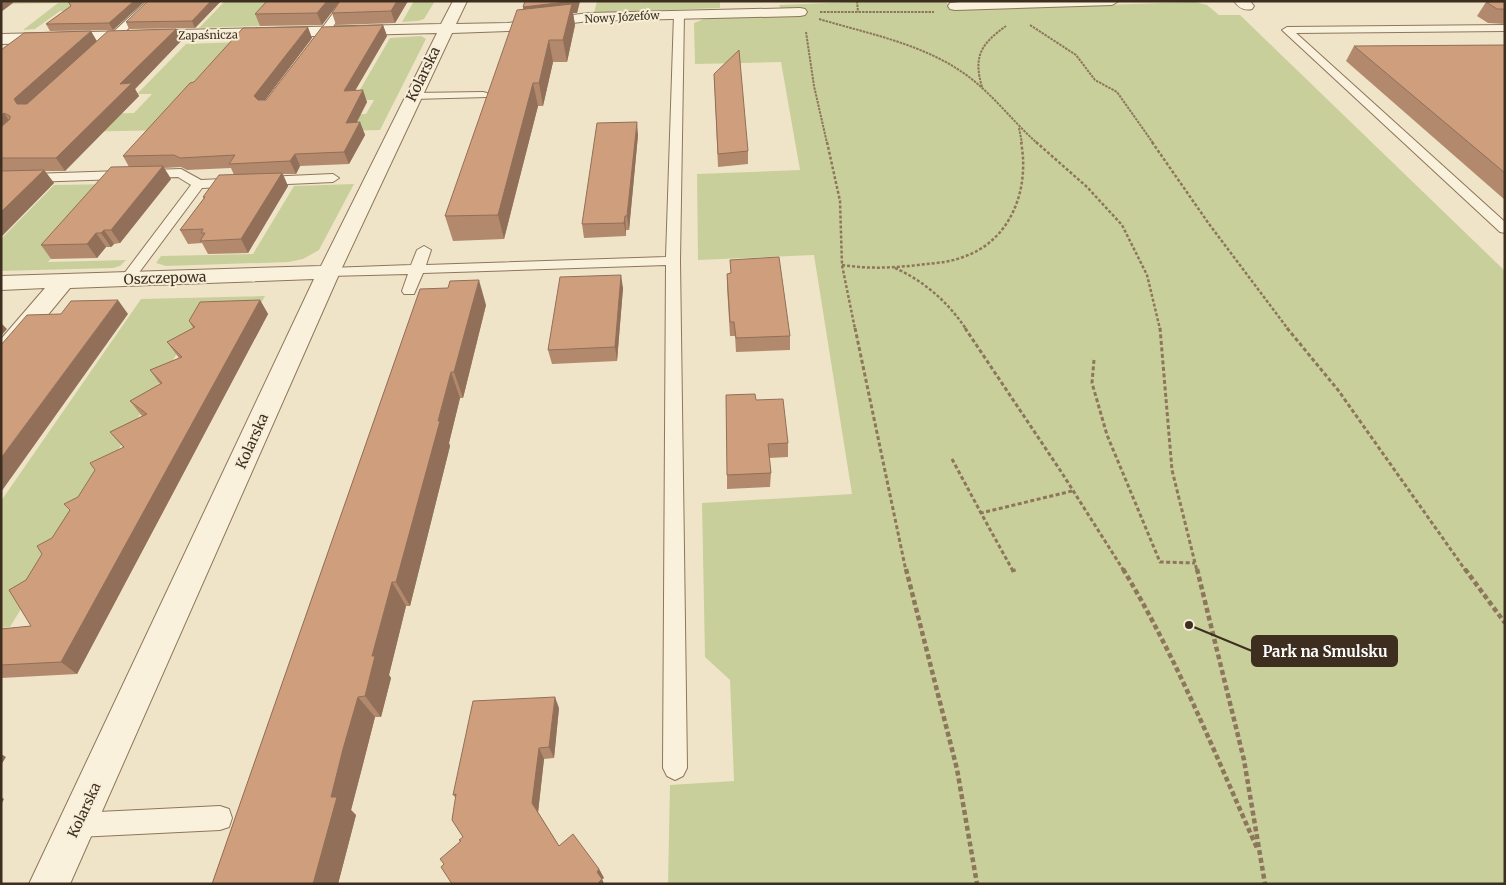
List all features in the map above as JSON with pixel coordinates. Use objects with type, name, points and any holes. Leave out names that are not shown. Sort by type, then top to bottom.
[{"type":"street","name":"Kolarska","points":[[49,884],[329,272],[460,1]]},
{"type":"street","points":[[962,6],[1112,1]]},
{"type":"street","name":"Nowy Józefów","points":[[445,29],[508,27],[589,17],[782,11],[800,13]]},
{"type":"street","name":"Zapaśnicza","points":[[1,39],[445,29]]},
{"type":"street","name":"Oszczepowa","points":[[1,284],[329,272]]},
{"type":"street","points":[[1,355],[63,282]]},
{"type":"lane","points":[[93,56],[153,1]]},
{"type":"lane","points":[[307,55],[347,1]]},
{"type":"lane","points":[[675,768],[673,261],[679,14]]},
{"type":"lane","points":[[1505,28],[1287,30],[1505,229]]},
{"type":"lane","points":[[413,96],[483,94]]},
{"type":"lane","points":[[1,179],[181,173],[198,184],[333,178]]},
{"type":"lane","points":[[127,279],[198,184]]},
{"type":"lane","points":[[409,291],[424,250]]},
{"type":"lane","points":[[329,272],[673,261]]},
{"type":"lane","points":[[78,824],[220,818]]},
{"type":"path","points":[[857,1],[858,12]]},
{"type":"path","points":[[782,11],[800,13],[954,12],[962,6]]},
{"type":"path","points":[[800,13],[875,34],[926,52],[960,70],[982,88],[1019,127],[1087,187],[1122,225],[1147,276],[1160,329],[1172,470],[1244,760],[1265,884]]},
{"type":"path","points":[[800,13],[807,36],[814,86],[840,201],[842,265],[904,562],[957,769],[977,884]]},
{"type":"path","points":[[1028,24],[1076,55],[1095,80],[1117,92],[1209,224],[1285,325],[1338,390],[1448,547],[1505,622]]},
{"type":"path","points":[[982,88],[976,67],[978,55],[996,33],[1007,26]]},
{"type":"path","points":[[842,265],[886,269],[966,257],[994,241],[1014,216],[1022,188],[1024,149],[1019,127]]},
{"type":"path","points":[[895,268],[914,276],[934,290],[962,323],[1113,554],[1153,622],[1204,722],[1260,854]]},
{"type":"path","points":[[1094,360],[1092,383],[1107,435],[1140,518],[1160,562],[1195,563]]},
{"type":"path","points":[[952,459],[1014,572]]},
{"type":"path","points":[[981,513],[1072,491]]},
{"type":"green space","points":[[1,1],[81,1],[65,11],[60,11],[35,29],[23,30],[58,3],[1,4]]},
{"type":"green space","points":[[225,1],[281,1],[259,26],[199,28]]},
{"type":"green space","points":[[414,1],[435,1],[424,19],[402,22]]},
{"type":"green space","points":[[597,1],[720,1],[720,8],[594,13]]},
{"type":"green space","points":[[876,1],[946,1],[951,10],[1195,2],[1207,5],[1219,15],[1240,15],[1505,271],[1505,884],[668,884],[670,785],[734,781],[730,680],[705,657],[702,503],[852,494],[814,255],[698,260],[697,174],[800,170],[781,62],[695,64],[694,23],[709,17],[782,11],[779,5]]},
{"type":"green space","points":[[421,36],[426,39],[380,130],[260,133],[264,128],[24,133],[44,115],[134,113],[152,94],[137,94],[186,44],[242,42],[248,118],[366,114],[374,100],[354,100],[390,38]]},
{"type":"green space","points":[[115,184],[48,262],[126,260],[120,266],[113,268],[1,271],[1,239],[54,185]]},
{"type":"green space","points":[[354,184],[319,250],[303,259],[289,262],[166,266],[156,263],[161,256],[253,254],[294,186]]},
{"type":"green space","points":[[265,296],[255,314],[200,316],[10,627],[1,628],[1,501],[141,299]]},
{"type":"building","points":[[68,1],[134,1],[109,23],[46,24],[71,6]]},
{"type":"building","points":[[148,1],[211,1],[192,21],[126,22]]},
{"type":"building","points":[[267,1],[327,1],[317,13],[255,14]]},
{"type":"building","points":[[340,1],[397,1],[391,11],[332,13]]},
{"type":"building","points":[[525,1],[574,1],[523,7]]},
{"type":"building","points":[[1486,2],[1505,2],[1505,9],[1497,9]]},
{"type":"building","points":[[572,4],[563,40],[549,40],[539,83],[533,83],[498,215],[445,216],[517,10]]},
{"type":"building","points":[[383,25],[344,91],[363,90],[346,123],[360,122],[344,152],[295,154],[290,161],[229,164],[235,155],[180,158],[174,155],[123,156],[243,28],[308,27],[254,96],[258,100],[266,100],[322,27]]},
{"type":"building","points":[[176,29],[120,84],[132,83],[56,158],[1,158],[1,127],[10,119],[10,116],[4,113],[1,115],[1,50],[24,33],[91,31],[14,99],[17,104],[27,104],[108,31]]},
{"type":"building","points":[[1505,45],[1505,173],[1354,46]]},
{"type":"building","points":[[739,50],[748,151],[718,154],[714,74]]},
{"type":"building","points":[[637,122],[627,216],[625,216],[624,223],[582,224],[597,123]]},
{"type":"building","points":[[163,166],[111,230],[96,233],[87,244],[41,245],[111,167]]},
{"type":"building","points":[[44,170],[1,212],[1,171]]},
{"type":"building","points":[[282,173],[241,239],[200,241],[205,233],[201,233],[203,229],[180,230],[219,175]]},
{"type":"building","points":[[779,257],[790,336],[736,338],[734,322],[730,322],[727,274],[731,273],[730,260]]},
{"type":"building","points":[[621,275],[615,347],[548,350],[560,277]]},
{"type":"building","points":[[479,280],[454,372],[451,372],[438,421],[440,421],[396,582],[392,582],[372,656],[375,656],[365,696],[358,697],[343,749],[331,797],[337,797],[313,884],[212,884],[420,289],[448,288],[450,281]]},
{"type":"building","points":[[118,300],[1,458],[1,345],[27,315],[61,314],[71,301]]},
{"type":"building","points":[[260,300],[61,662],[1,665],[1,629],[31,626],[9,590],[26,580],[42,554],[37,546],[52,538],[70,510],[64,504],[78,497],[95,470],[90,463],[124,447],[110,432],[147,414],[130,401],[162,383],[150,370],[182,357],[167,342],[195,327],[189,321],[200,302]]},
{"type":"building","points":[[755,394],[756,400],[783,399],[788,443],[768,444],[771,473],[727,475],[726,395]]},
{"type":"building","points":[[555,697],[549,747],[539,748],[532,803],[559,846],[573,834],[599,869],[597,872],[602,879],[597,884],[452,884],[441,867],[444,864],[440,859],[461,841],[459,840],[463,837],[452,820],[456,794],[453,795],[473,701]]},
{"type":"place","name":"Park na Smulsku","points":[[1189,625]]}]
